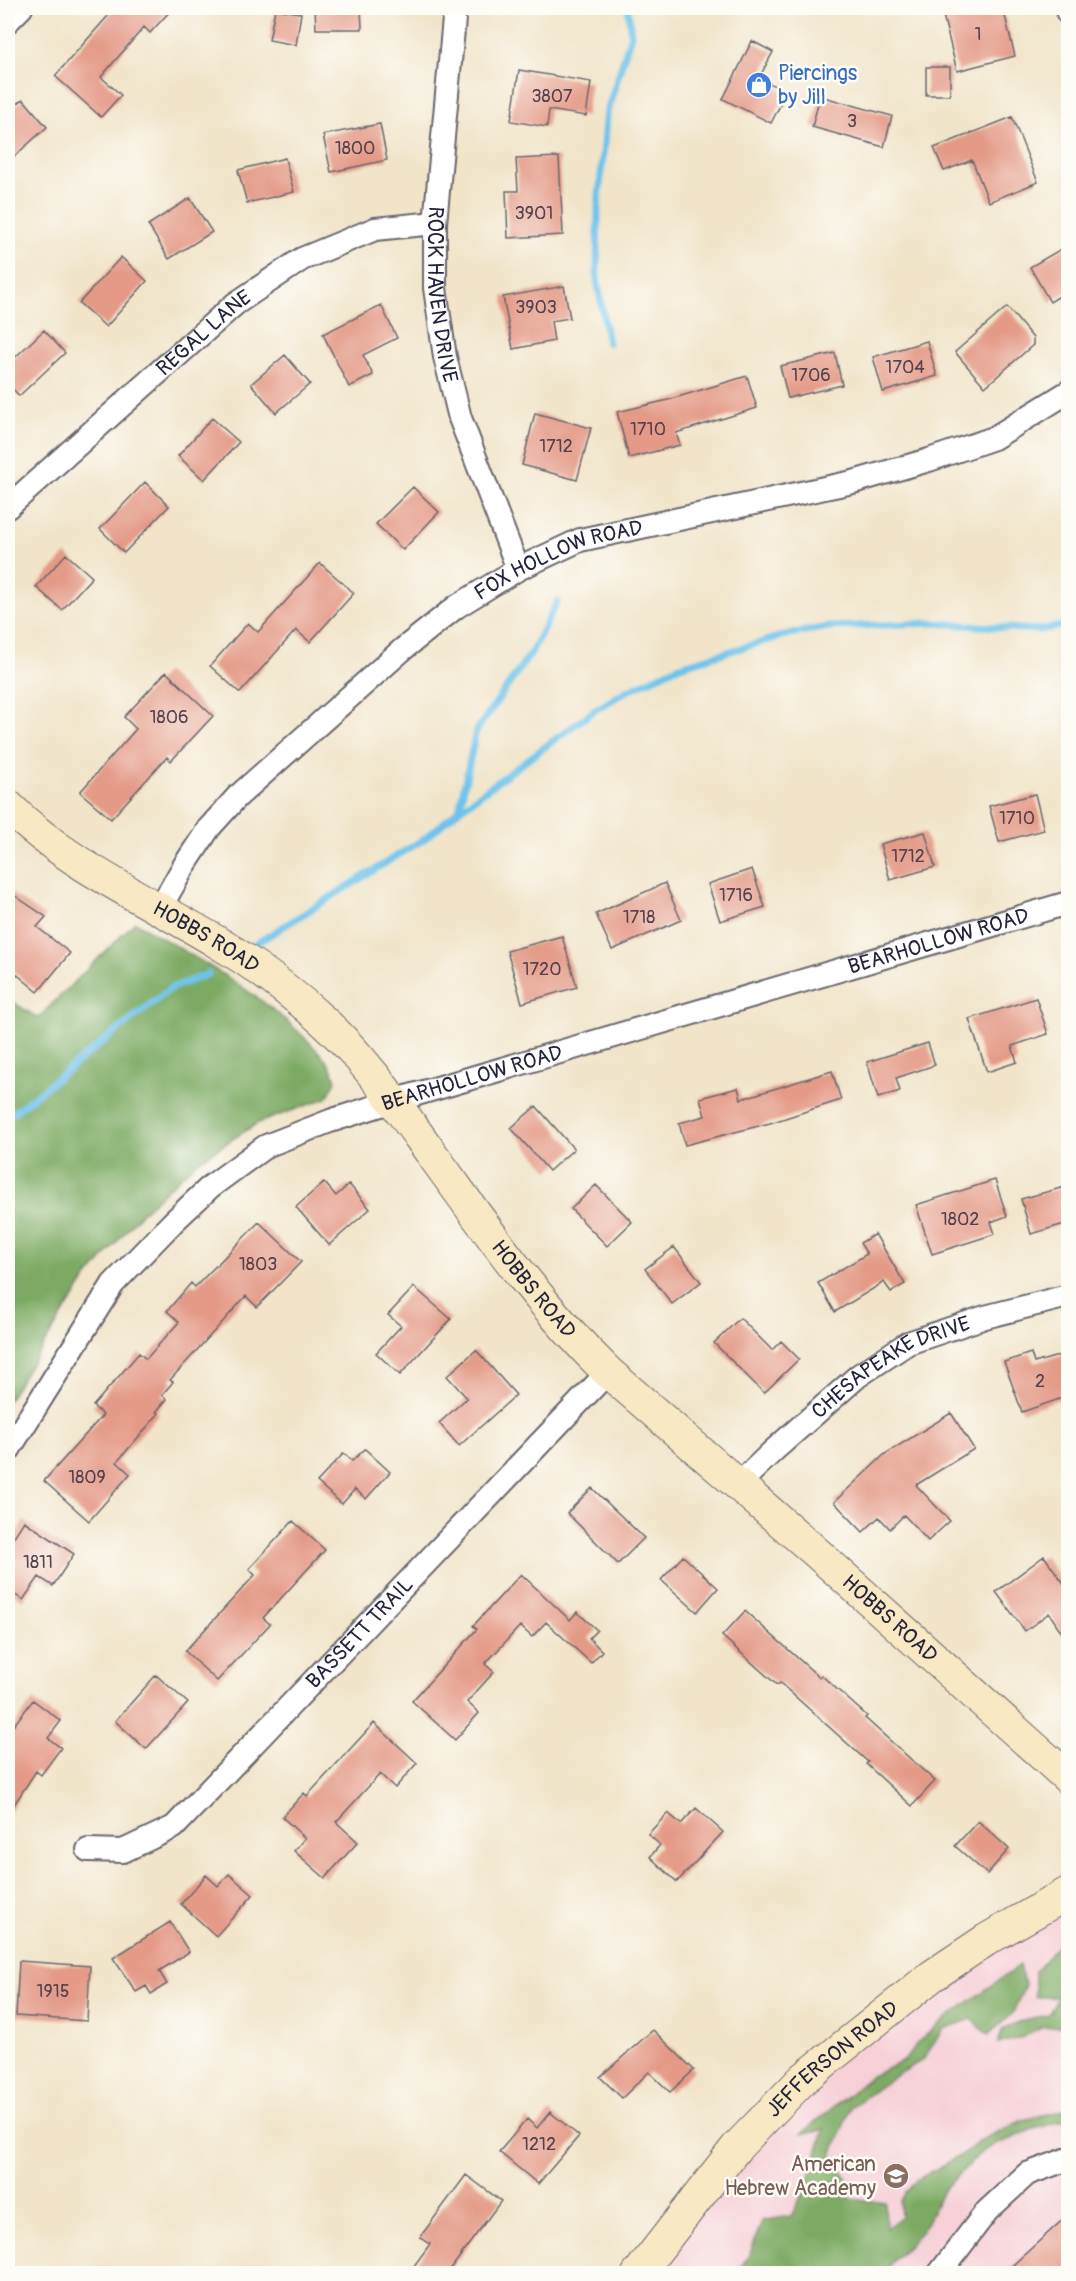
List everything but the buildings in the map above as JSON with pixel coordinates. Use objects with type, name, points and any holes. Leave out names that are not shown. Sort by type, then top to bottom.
[{"type":"street","points":[[8,21],[21,8]]},
{"type":"street","name":"ROCK HAVEN DRIVE","points":[[455,8],[435,223],[435,288],[445,357],[460,418],[518,569]]},
{"type":"street","points":[[1067,8],[1068,13]]},
{"type":"street","name":"REGAL LANE","points":[[8,507],[235,304],[302,259],[375,229],[435,223]]},
{"type":"street","name":"FOX HOLLOW ROAD","points":[[159,910],[209,828],[237,797],[402,650],[456,607],[518,569],[580,540],[853,482],[929,460],[994,438],[1068,392]]},
{"type":"street","name":"HOBBS ROAD","points":[[8,806],[46,839],[75,860],[250,962],[324,1021],[349,1047],[393,1101],[523,1280],[576,1341],[608,1372],[739,1484],[1068,1778]]},
{"type":"street","name":"BEARHOLLOW ROAD","points":[[8,1451],[113,1284],[210,1187],[266,1146],[330,1121],[393,1101],[1068,903]]},
{"type":"street","name":"CHESAPEAKE DRIVE","points":[[739,1484],[858,1376],[908,1343],[986,1317],[1068,1296]]},
{"type":"street","name":"BASSETT TRAIL","points":[[88,1850],[123,1851],[174,1827],[608,1372]]},
{"type":"street","name":"JEFFERSON ROAD","points":[[638,2274],[736,2148],[803,2079],[932,1976],[986,1940],[1068,1893]]},
{"type":"street","points":[[939,2274],[987,2211],[1027,2174],[1068,2159]]},
{"type":"shaded area","name":"American Hebrew Academy","points":[[1068,1893],[1068,2273],[645,2274],[803,2079]]},
{"type":"green space","points":[[135,922],[225,976],[268,1006],[321,1055],[336,1081],[327,1098],[258,1123],[198,1161],[141,1213],[84,1282],[8,1400],[8,999],[38,1018]]},
{"type":"green space","points":[[1068,1941],[1068,2026],[1043,2027],[1023,2037],[998,2044],[1002,2030],[1023,2020],[1048,2015],[1058,1997],[1035,1997],[1035,1971],[1059,1944]]},
{"type":"green space","points":[[1020,1965],[1025,1985],[1013,2013],[988,2035],[972,2019],[943,2029],[923,2060],[892,2078],[851,2107],[832,2155],[850,2183],[850,2198],[885,2203],[886,2228],[901,2217],[900,2201],[916,2180],[963,2154],[983,2139],[1023,2120],[1068,2109],[1068,2119],[1031,2130],[984,2150],[944,2189],[922,2231],[890,2264],[887,2273],[736,2273],[750,2254],[762,2221],[791,2216],[808,2184],[824,2129],[801,2134],[870,2077],[905,2060],[918,2042],[946,2018]]},
{"type":"waterway","points":[[608,343],[597,279],[598,207],[607,112],[631,35],[628,8]]},
{"type":"waterway","points":[[459,810],[476,731],[531,653],[557,602]]},
{"type":"waterway","points":[[257,943],[424,839],[459,810],[595,710],[625,692],[680,666],[789,634],[829,627],[933,623],[1038,630],[1068,625]]},
{"type":"waterway","points":[[8,1117],[171,988],[208,974]]},
{"type":"place","name":"Piercings by Jill","points":[[759,85]]},
{"type":"place","name":"American Hebrew Academy","points":[[896,2176]]}]
